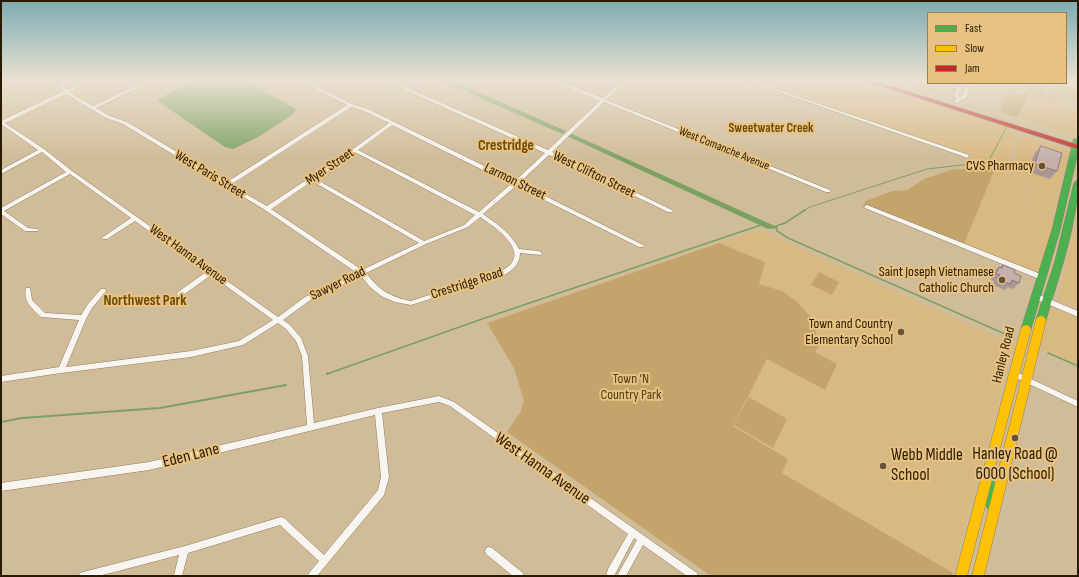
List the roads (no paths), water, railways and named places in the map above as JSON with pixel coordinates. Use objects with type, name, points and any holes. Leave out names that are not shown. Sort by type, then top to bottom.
[{"type":"main road","points":[[954,107],[1077,144]]},
{"type":"main road","points":[[974,107],[1077,144]]},
{"type":"main road","name":"Hanley Road","points":[[961,576],[1025,330],[1065,194],[1077,144]]},
{"type":"main road","name":"Hanley Road","points":[[978,576],[1037,335],[1059,261],[1078,183]]},
{"type":"main road","points":[[1065,194],[1075,197]]},
{"type":"main road","points":[[1061,208],[1071,212]]},
{"type":"main road","points":[[1025,330],[1037,335]]},
{"type":"main road","points":[[995,450],[1011,442]]},
{"type":"main road","points":[[987,480],[992,492],[992,521]]},
{"type":"main road","points":[[969,546],[987,541]]},
{"type":"street","points":[[1,122],[34,107]]},
{"type":"street","points":[[226,185],[347,107]]},
{"type":"street","name":"Larmon Street","points":[[356,107],[366,110],[516,183],[641,246]]},
{"type":"street","name":"West Clifton Street","points":[[447,107],[547,152],[670,211]]},
{"type":"street","name":"Sawyer Road","points":[[1,379],[191,354],[241,343],[307,299],[424,243],[466,226],[516,183],[596,107]]},
{"type":"street","name":"West Comanche Avenue","points":[[620,107],[828,191]]},
{"type":"street","points":[[824,107],[967,156]]},
{"type":"street","name":"West Paris Street","points":[[93,108],[108,117],[125,123],[267,209],[362,273]]},
{"type":"street","name":"West Hanna Avenue","points":[[1,122],[288,327],[299,340],[305,356],[310,427]]},
{"type":"street","name":"Myer Street","points":[[267,209],[355,150],[392,123]]},
{"type":"street","points":[[1,172],[42,150]]},
{"type":"street","points":[[355,150],[480,215],[501,230],[518,251],[539,253]]},
{"type":"street","points":[[36,230],[27,230],[1,211],[70,172]]},
{"type":"street","points":[[312,179],[424,243]]},
{"type":"street","points":[[867,207],[1041,277]]},
{"type":"street","points":[[104,238],[136,218]]},
{"type":"street","name":"Crestridge Road","points":[[362,273],[372,286],[383,294],[395,301],[410,303],[509,271],[519,258],[518,251]]},
{"type":"street","points":[[180,294],[211,272]]},
{"type":"street","points":[[28,290],[29,301],[43,315],[83,318]]},
{"type":"street","points":[[61,370],[83,318],[90,306],[104,291]]},
{"type":"street","points":[[1035,296],[1078,314]]},
{"type":"street","points":[[1014,374],[1078,404]]},
{"type":"street","name":"West Hanna Avenue","points":[[378,411],[439,399],[452,404],[694,576]]},
{"type":"street","points":[[312,576],[381,492],[385,477],[378,411]]},
{"type":"street","name":"Eden Lane","points":[[1,487],[149,466],[378,411]]},
{"type":"street","points":[[83,576],[185,550],[281,521],[325,561]]},
{"type":"street","points":[[610,576],[633,533]]},
{"type":"street","points":[[621,576],[642,539]]},
{"type":"street","points":[[178,575],[185,550]]},
{"type":"street","points":[[489,551],[520,576]]},
{"type":"waterway","points":[[501,107],[554,130]]},
{"type":"waterway","points":[[1012,116],[1018,107]]},
{"type":"waterway","points":[[803,211],[810,207],[927,169],[988,162],[1007,127]]},
{"type":"waterway","points":[[776,226],[785,223],[805,210]]},
{"type":"waterway","points":[[328,373],[327,374],[482,319],[761,225]]},
{"type":"waterway","points":[[776,227],[777,231],[788,238],[1014,338]]},
{"type":"waterway","points":[[1048,353],[1078,366]]},
{"type":"waterway","points":[[1,422],[22,418],[160,408],[286,385]]},
{"type":"place","name":"CVS Pharmacy","points":[[1042,166]]},
{"type":"place","name":"Saint Joseph Vietnamese Catholic Church","points":[[1002,280]]},
{"type":"place","name":"Town and Country Elementary School","points":[[901,332]]},
{"type":"place","name":"Hanley Road @ 6000 (School)","points":[[1015,438]]},
{"type":"place","name":"Webb Middle School","points":[[883,466]]},
{"type":"district","name":"Sweetwater Creek","points":[[771,129]]},
{"type":"district","name":"Crestridge","points":[[506,146]]},
{"type":"district","name":"Northwest Park","points":[[145,301]]},
{"type":"park label","name":"Town ’N Country Park","points":[[631,388]]}]
